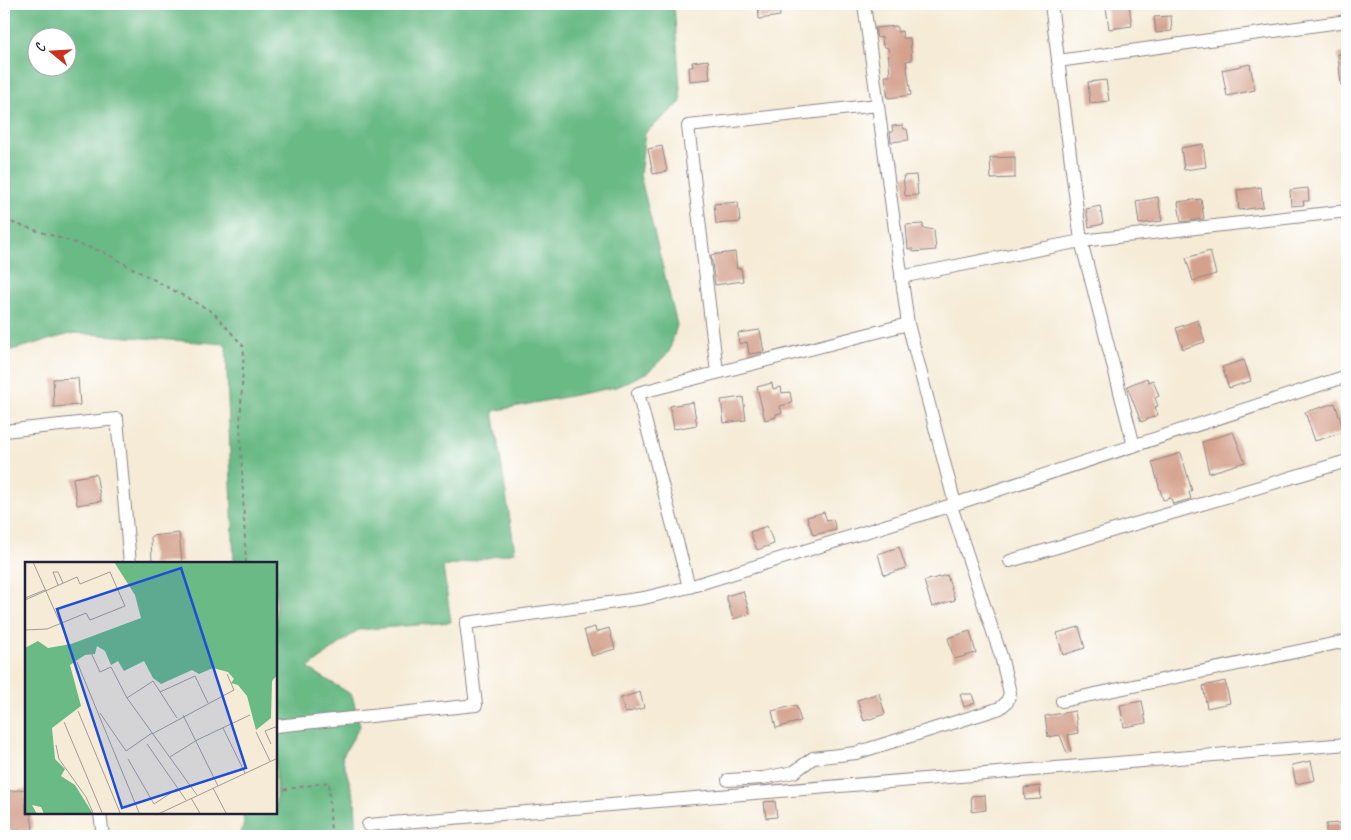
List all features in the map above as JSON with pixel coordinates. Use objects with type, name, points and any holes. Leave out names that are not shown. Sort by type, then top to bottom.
[{"type":"lane","points":[[728,780],[762,778],[794,772],[813,758],[856,754],[1000,708],[1007,702],[1010,693],[1001,656],[953,505],[908,324],[864,4]]},
{"type":"lane","points":[[1051,4],[1081,241],[1134,446]]},
{"type":"lane","points":[[1058,61],[1347,20]]},
{"type":"lane","points":[[717,372],[688,126],[878,106]]},
{"type":"lane","points":[[901,276],[1081,241],[1347,211]]},
{"type":"lane","points":[[689,587],[638,393],[908,324]]},
{"type":"lane","points":[[278,726],[476,705],[466,623],[644,598],[689,587],[953,505],[1347,376]]},
{"type":"lane","points":[[4,431],[117,418],[130,562]]},
{"type":"lane","points":[[1010,561],[1347,463]]},
{"type":"lane","points":[[1062,701],[1347,641]]},
{"type":"lane","points":[[368,825],[1347,744]]},
{"type":"lane","points":[[100,815],[103,836]]},
{"type":"path","points":[[4,220],[103,252],[213,312],[244,347],[240,425],[246,562]]},
{"type":"path","points":[[278,790],[329,782],[331,836]]},
{"type":"green space","points":[[4,4],[674,4],[681,102],[645,133],[640,175],[677,325],[669,352],[648,372],[616,387],[493,411],[515,552],[443,567],[451,622],[358,630],[308,668],[352,695],[360,726],[342,757],[355,801],[357,836],[240,836],[244,824],[243,815],[278,815],[278,562],[234,562],[226,344],[74,333],[4,352]]},
{"type":"building","points":[[758,4],[779,4],[780,16],[759,19]]},
{"type":"building","points":[[1129,4],[1132,26],[1109,29],[1106,7]]},
{"type":"building","points":[[1171,16],[1172,31],[1156,33],[1154,17]]},
{"type":"building","points":[[897,26],[897,32],[902,31],[903,38],[910,38],[912,60],[906,61],[911,95],[888,98],[885,76],[890,76],[888,48],[883,46],[882,37],[877,38],[875,28]]},
{"type":"building","points":[[1347,53],[1347,85],[1341,85],[1338,54]]},
{"type":"building","points":[[708,60],[710,79],[690,81],[689,67],[693,67],[692,62]]},
{"type":"building","points":[[1250,64],[1255,90],[1227,96],[1222,70]]},
{"type":"building","points":[[1106,80],[1109,101],[1090,103],[1088,82]]},
{"type":"building","points":[[903,125],[904,129],[907,129],[909,140],[891,142],[890,132],[893,132],[892,126]]},
{"type":"building","points":[[1203,144],[1206,167],[1184,170],[1181,148]]},
{"type":"building","points":[[662,146],[667,171],[653,174],[648,149]]},
{"type":"building","points":[[1015,157],[1015,178],[991,179],[990,158]]},
{"type":"building","points":[[916,175],[918,195],[905,196],[903,176]]},
{"type":"building","points":[[1261,187],[1263,207],[1239,210],[1237,190]]},
{"type":"building","points":[[1308,188],[1309,201],[1303,201],[1304,205],[1291,206],[1290,190]]},
{"type":"building","points":[[1158,197],[1162,221],[1139,224],[1136,201]]},
{"type":"building","points":[[1201,199],[1204,219],[1181,222],[1178,202]]},
{"type":"building","points":[[738,202],[740,222],[716,224],[714,204]]},
{"type":"building","points":[[1100,206],[1103,224],[1089,227],[1086,209]]},
{"type":"building","points":[[923,224],[923,228],[934,230],[936,250],[913,252],[913,249],[908,249],[906,225]]},
{"type":"building","points":[[1210,251],[1216,274],[1193,281],[1186,258]]},
{"type":"building","points":[[735,252],[737,269],[741,268],[743,281],[715,285],[711,255]]},
{"type":"building","points":[[1198,320],[1205,342],[1183,349],[1176,328]]},
{"type":"building","points":[[760,330],[764,352],[749,354],[747,342],[739,344],[738,333]]},
{"type":"building","points":[[1244,360],[1251,381],[1229,388],[1222,367]]},
{"type":"building","points":[[78,378],[80,405],[54,407],[53,379]]},
{"type":"building","points":[[1147,378],[1148,382],[1153,380],[1159,396],[1155,398],[1158,406],[1155,407],[1158,415],[1141,422],[1127,386]]},
{"type":"building","points":[[772,383],[773,389],[781,387],[782,393],[790,392],[792,403],[780,406],[782,413],[765,420],[757,387]]},
{"type":"building","points":[[743,397],[746,420],[724,423],[721,400]]},
{"type":"building","points":[[693,402],[697,425],[674,429],[670,406]]},
{"type":"building","points":[[1335,403],[1344,432],[1315,441],[1305,412]]},
{"type":"building","points":[[1233,432],[1245,462],[1209,473],[1202,442]]},
{"type":"building","points":[[1181,453],[1192,491],[1189,492],[1191,499],[1173,504],[1171,498],[1163,500],[1152,462]]},
{"type":"building","points":[[96,474],[101,501],[77,505],[73,478]]},
{"type":"building","points":[[824,512],[827,521],[833,519],[836,530],[813,535],[807,517]]},
{"type":"building","points":[[767,526],[774,544],[757,550],[750,532]]},
{"type":"building","points":[[179,533],[182,562],[152,562],[151,536]]},
{"type":"building","points":[[899,547],[906,568],[884,575],[878,554]]},
{"type":"building","points":[[947,575],[955,600],[932,607],[924,581]]},
{"type":"building","points":[[743,591],[750,614],[733,619],[726,596]]},
{"type":"building","points":[[595,627],[596,632],[609,628],[615,649],[592,656],[584,630]]},
{"type":"building","points":[[1079,627],[1085,648],[1063,655],[1057,633]]},
{"type":"building","points":[[970,631],[976,653],[954,659],[948,638]]},
{"type":"building","points":[[1225,681],[1230,703],[1207,708],[1203,686]]},
{"type":"building","points":[[640,692],[644,708],[625,713],[621,698]]},
{"type":"building","points":[[879,693],[885,714],[864,721],[857,700]]},
{"type":"building","points":[[960,694],[972,694],[975,703],[964,707]]},
{"type":"building","points":[[1142,701],[1146,723],[1124,727],[1120,705]]},
{"type":"building","points":[[796,705],[801,721],[776,728],[772,711]]},
{"type":"building","points":[[1075,711],[1078,733],[1068,735],[1071,752],[1067,753],[1060,735],[1048,737],[1045,716]]},
{"type":"building","points":[[1311,761],[1315,780],[1296,784],[1292,765]]},
{"type":"building","points":[[1040,786],[1041,799],[1025,800],[1024,788]]},
{"type":"building","points":[[25,789],[25,815],[31,815],[33,829],[4,832],[4,792]]},
{"type":"building","points":[[985,795],[986,810],[972,812],[971,796]]},
{"type":"building","points":[[775,801],[777,817],[766,818],[764,802]]},
{"type":"building","points":[[1340,823],[1340,836],[1326,836],[1326,824]]}]
